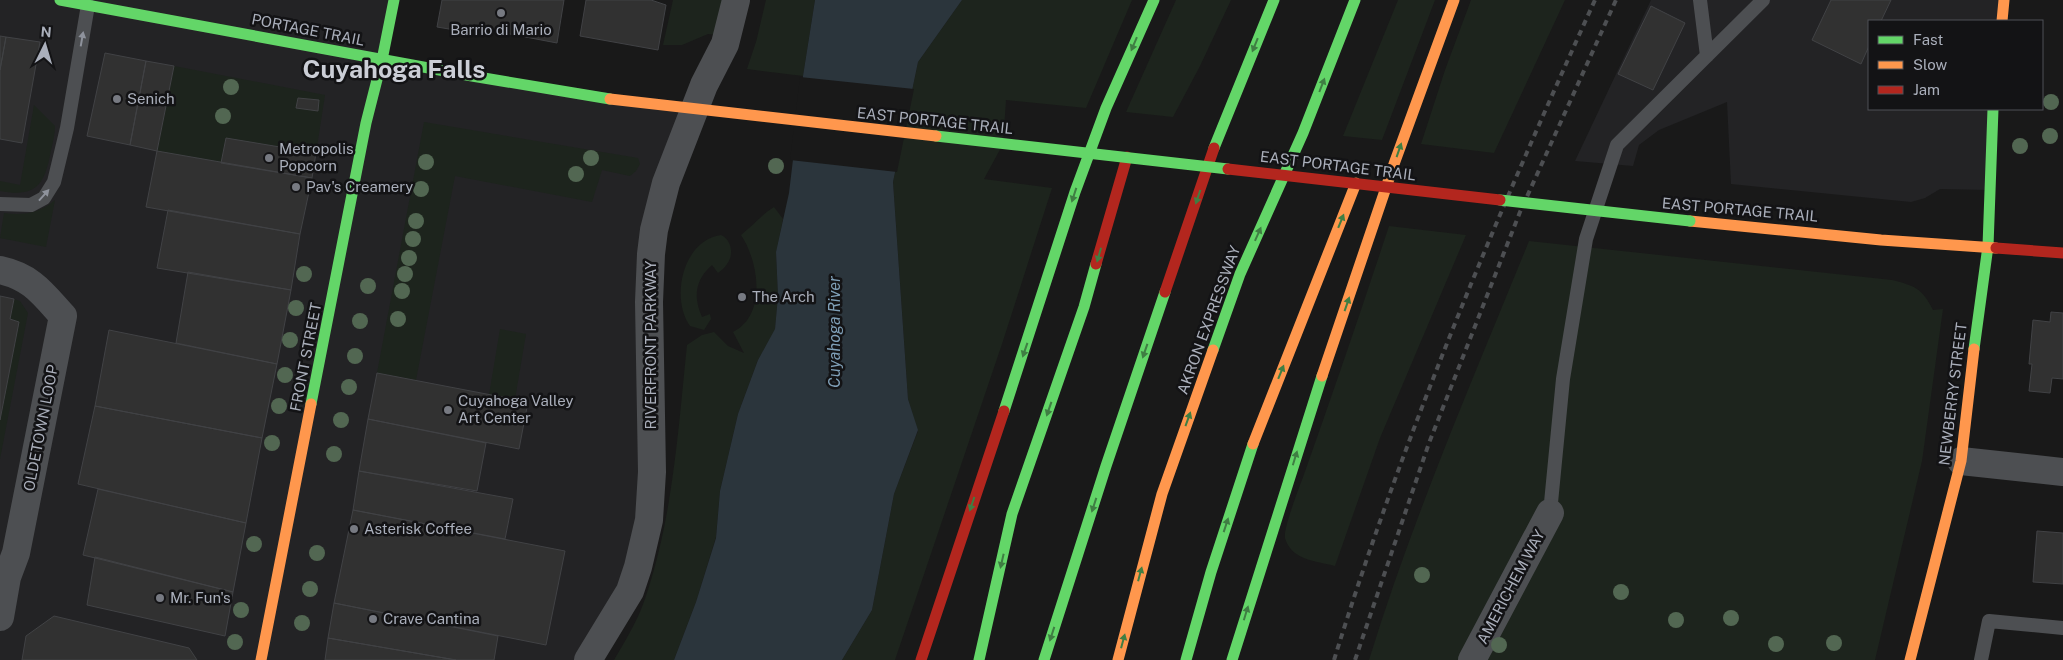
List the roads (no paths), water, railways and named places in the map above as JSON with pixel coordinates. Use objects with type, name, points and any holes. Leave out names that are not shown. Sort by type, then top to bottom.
[{"type":"main road","name":"PORTAGE TRAIL","points":[[60,0],[382,60],[610,99]]},
{"type":"main road","name":"FRONT STREET","points":[[261,660],[366,123],[382,60],[394,0]]},
{"type":"main road","points":[[921,660],[1041,301],[1075,192],[1106,108],[1154,0]]},
{"type":"main road","points":[[1044,660],[1106,466],[1222,126],[1274,0]]},
{"type":"main road","name":"AKRON EXPRESSWAY","points":[[1118,660],[1162,494],[1240,274],[1303,132],[1355,0]]},
{"type":"main road","points":[[1232,660],[1299,444],[1421,86],[1454,0]]},
{"type":"main road","points":[[2002,20],[2004,0]]},
{"type":"main road","name":"EAST PORTAGE TRAIL","points":[[610,99],[1690,221],[1881,240],[1988,246],[2063,253]]},
{"type":"main road","name":"NEWBERRY STREET","points":[[1910,660],[1962,461],[1972,361],[1988,246],[1993,110]]},
{"type":"main road","points":[[980,660],[1012,514],[1084,307],[1127,158]]},
{"type":"main road","points":[[1186,660],[1211,572],[1255,438],[1356,183]]},
{"type":"street","name":"RIVERFRONT PARKWAY","points":[[588,660],[630,590],[638,567],[649,520],[652,472],[649,302],[654,230],[666,183],[704,85],[725,44],[736,0]]},
{"type":"street","name":"OLDETOWN LOOP","points":[[0,270],[17,274],[40,290],[63,316],[16,553],[7,577],[0,617]]},
{"type":"street","points":[[1962,461],[2063,472]]},
{"type":"street","name":"AMERICHEM WAY","points":[[1472,660],[1550,513]]},
{"type":"lane","points":[[1700,0],[1707,56]]},
{"type":"lane","points":[[1550,513],[1563,379],[1586,238],[1617,145],[1763,0]]},
{"type":"lane","points":[[0,204],[31,205],[44,198],[54,182],[66,128],[88,5]]},
{"type":"lane","points":[[1981,660],[1989,621],[2063,628]]},
{"type":"water","name":"Cuyahoga River","points":[[815,0],[962,0],[918,62],[893,182],[908,399],[918,430],[894,494],[872,610],[842,660],[674,660],[696,602],[716,538],[720,491],[738,414],[758,360],[775,329],[778,296],[776,252],[789,193],[803,76]]},
{"type":"railway","points":[[1334,660],[1391,492],[1454,326],[1523,162],[1595,0]]},
{"type":"railway","points":[[1355,660],[1429,443],[1520,212],[1616,0]]},
{"type":"place","name":"Barrio di Mario","points":[[501,13]]},
{"type":"place","name":"Senich","points":[[117,99]]},
{"type":"place","name":"Metropolis Popcorn","points":[[269,158]]},
{"type":"place","name":"Pav's Creamery","points":[[296,187]]},
{"type":"place","name":"The Arch","points":[[742,297]]},
{"type":"place","name":"Cuyahoga Valley Art Center","points":[[448,410]]},
{"type":"place","name":"Asterisk Coffee","points":[[354,529]]},
{"type":"place","name":"Mr. Fun's","points":[[160,598]]},
{"type":"place","name":"Crave Cantina","points":[[373,619]]},
{"type":"district","name":"Cuyahoga Falls","points":[[394,69]]}]
